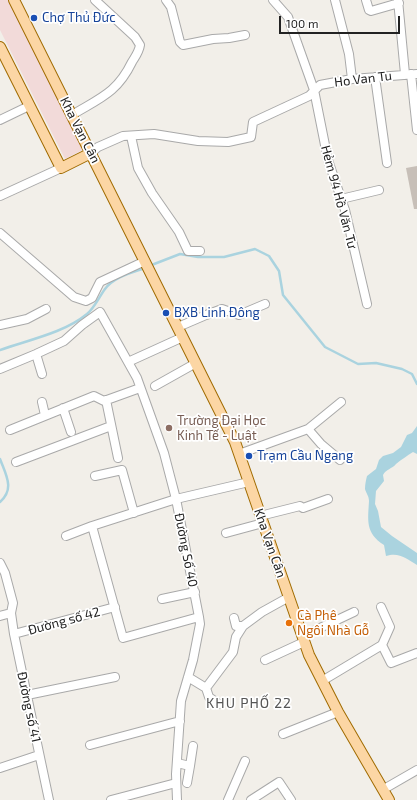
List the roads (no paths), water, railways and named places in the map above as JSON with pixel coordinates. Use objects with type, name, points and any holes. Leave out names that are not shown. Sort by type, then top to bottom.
[{"type":"main road","name":"Kha Vạn Cân","points":[[14,0],[235,442],[309,655],[338,712],[390,800]]},
{"type":"main road","points":[[0,47],[61,168],[91,153]]},
{"type":"street","points":[[72,115],[109,93],[117,86],[127,72],[140,45],[135,37],[95,0]]},
{"type":"street","points":[[166,0],[171,7],[180,42],[183,45],[244,35]]},
{"type":"street","points":[[273,0],[288,17],[314,90]]},
{"type":"street","points":[[335,0],[349,54],[352,78]]},
{"type":"street","points":[[366,0],[369,10],[371,11],[398,2],[411,74],[417,130]]},
{"type":"street","name":"Ho Van Tu","points":[[131,136],[154,134],[198,141],[228,142],[251,137],[253,122],[309,96],[320,85],[352,78],[411,74]]},
{"type":"street","points":[[375,77],[387,163]]},
{"type":"street","name":"Hẻm 94 Hồ Văn Tư","points":[[314,90],[328,160],[341,199],[367,304]]},
{"type":"street","points":[[0,120],[29,106]]},
{"type":"street","points":[[91,153],[123,136],[131,136],[138,168],[152,194],[179,232],[188,251],[200,251]]},
{"type":"street","points":[[0,196],[61,168]]},
{"type":"street","points":[[341,199],[378,190]]},
{"type":"street","points":[[0,233],[74,297],[86,301],[89,300],[100,282],[145,261]]},
{"type":"street","points":[[178,327],[222,309],[239,315],[265,304]]},
{"type":"street","points":[[0,326],[27,318],[46,309]]},
{"type":"street","name":"Đường Số 40","points":[[36,354],[64,341],[100,312],[131,360],[136,378],[164,453],[176,500],[200,624],[193,660],[181,701],[176,783],[177,800]]},
{"type":"street","points":[[131,360],[183,337]]},
{"type":"street","points":[[0,369],[36,354],[42,374]]},
{"type":"street","points":[[155,386],[196,363]]},
{"type":"street","points":[[10,430],[94,396],[97,396],[101,400],[106,400],[140,388]]},
{"type":"street","points":[[106,400],[118,458]]},
{"type":"street","points":[[42,402],[45,415]]},
{"type":"street","points":[[239,454],[308,429],[341,402]]},
{"type":"street","points":[[63,408],[71,432]]},
{"type":"street","points":[[16,462],[111,426]]},
{"type":"street","points":[[308,429],[321,444],[340,460]]},
{"type":"street","points":[[95,476],[122,470],[134,513]]},
{"type":"street","points":[[66,536],[92,526],[176,500],[249,482]]},
{"type":"street","points":[[226,533],[300,506],[303,508],[328,500]]},
{"type":"street","name":"Đường số 42","points":[[92,526],[123,638],[199,617]]},
{"type":"street","name":"Đường số 41","points":[[0,563],[5,573],[13,603],[11,613],[14,634],[49,800]]},
{"type":"street","points":[[162,599],[195,592]]},
{"type":"street","points":[[206,688],[233,652],[236,637],[243,626],[262,612],[289,597]]},
{"type":"street","name":"Đường số 42","points":[[14,634],[115,607]]},
{"type":"street","points":[[322,681],[382,645],[390,627],[382,607]]},
{"type":"street","points":[[265,660],[354,612]]},
{"type":"street","points":[[0,616],[11,613]]},
{"type":"street","points":[[234,618],[236,626],[243,626]]},
{"type":"street","points":[[382,645],[391,663],[417,653]]},
{"type":"street","points":[[27,695],[115,677]]},
{"type":"street","points":[[188,678],[206,688],[209,697],[219,704]]},
{"type":"street","points":[[283,734],[338,712]]},
{"type":"street","points":[[90,745],[180,721]]},
{"type":"street","points":[[187,783],[193,746]]},
{"type":"street","points":[[0,768],[40,755]]},
{"type":"street","points":[[228,800],[245,761]]},
{"type":"street","points":[[177,763],[190,766]]},
{"type":"street","points":[[384,789],[417,770]]},
{"type":"street","points":[[251,800],[279,782],[291,800]]},
{"type":"street","points":[[111,800],[176,783]]},
{"type":"water","points":[[417,426],[417,454],[413,452],[384,473],[384,481],[376,491],[375,504],[381,527],[417,553],[417,565],[406,558],[395,555],[386,556],[384,545],[374,536],[369,526],[369,499],[365,489],[365,484],[367,476],[376,469],[379,460],[383,456],[393,453],[401,447],[407,435],[412,433]]},
{"type":"waterway","points":[[149,266],[180,254],[198,257],[224,257],[255,249],[269,256],[279,271],[283,295],[325,347],[358,364],[376,363],[402,369],[412,374],[417,384]]},
{"type":"waterway","points":[[0,350],[57,331],[78,321],[90,311],[105,289],[113,281],[145,268]]},
{"type":"waterway","points":[[0,459],[8,482],[7,492],[5,497],[0,502]]},
{"type":"place","name":"Chợ Thủ Đức","points":[[34,18]]},
{"type":"place","name":"BXB Linh Đông","points":[[166,313]]},
{"type":"place","name":"Trường Đại Học Kinh Tế - Luật","points":[[169,428]]},
{"type":"place","name":"Trạm Cầu Ngang","points":[[249,456]]},
{"type":"place","name":"Cà Phê Ngôi Nhà Gỗ","points":[[289,623]]},
{"type":"district","name":"KHU PHỐ 22","points":[[249,703]]}]
